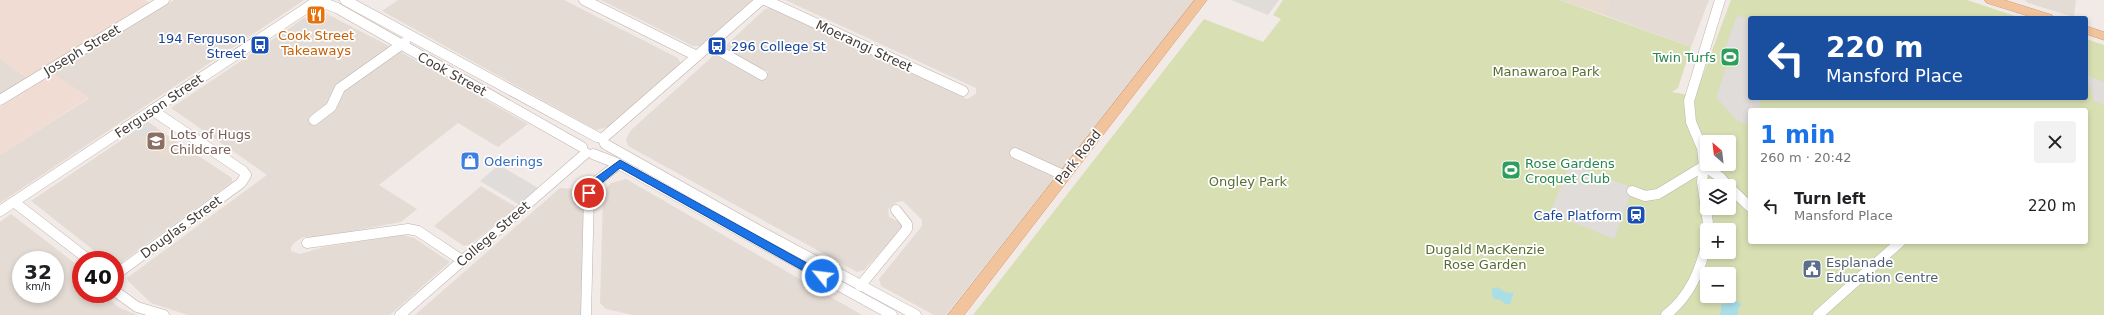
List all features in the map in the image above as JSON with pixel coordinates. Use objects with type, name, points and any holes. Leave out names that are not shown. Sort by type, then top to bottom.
[{"type":"main road","name":"Park Road","points":[[955,315],[1201,0]]},
{"type":"main road","points":[[1991,0],[2013,3],[2043,16]]},
{"type":"main road","points":[[2088,31],[2104,36]]},
{"type":"street","name":"Joseph Street","points":[[0,100],[164,0]]},
{"type":"street","name":"Cook Street","points":[[345,0],[601,140],[627,165]]},
{"type":"street","points":[[584,0],[697,56]]},
{"type":"street","points":[[601,140],[600,151],[587,151],[587,140],[601,140],[761,0]]},
{"type":"street","name":"Moerangi Street","points":[[766,0],[963,91]]},
{"type":"street","points":[[1700,143],[1691,122],[1689,101],[1695,77],[1720,0]]},
{"type":"street","name":"Cook Street","points":[[322,1],[337,8],[587,151],[627,165],[757,234],[860,286],[892,312]]},
{"type":"street","name":"Ferguson Street","points":[[0,211],[152,110],[322,1]]},
{"type":"street","points":[[314,120],[331,107],[340,88],[412,36]]},
{"type":"street","points":[[709,46],[762,75]]},
{"type":"street","name":"Douglas Street","points":[[124,268],[241,183],[245,177],[243,171],[152,110]]},
{"type":"street","name":"College Street","points":[[400,315],[587,151]]},
{"type":"street","points":[[1015,153],[1063,175]]},
{"type":"street","points":[[586,315],[589,193],[594,183],[627,165]]},
{"type":"street","points":[[1632,191],[1645,196],[1658,194],[1700,168]]},
{"type":"street","points":[[1703,171],[1701,180],[1708,223]]},
{"type":"street","points":[[1712,171],[1723,179]]},
{"type":"street","points":[[1736,193],[1748,205]]},
{"type":"street","points":[[14,202],[77,251]]},
{"type":"street","points":[[860,286],[907,228],[907,224],[896,210]]},
{"type":"street","points":[[307,243],[408,229],[418,231],[463,261]]},
{"type":"street","name":"Cook Street","points":[[757,234],[892,312],[916,315]]},
{"type":"street","points":[[1818,315],[1898,244]]},
{"type":"street","points":[[1666,315],[1684,299],[1691,287],[1701,259]]},
{"type":"street","points":[[124,298],[137,307],[164,315]]},
{"type":"shaded area","points":[[0,0],[145,0],[150,3],[27,78],[0,59]]},
{"type":"shaded area","points":[[174,0],[304,0],[0,203],[0,155],[89,98],[53,74]]},
{"type":"shaded area","points":[[398,0],[564,0],[678,58],[681,64],[608,127],[596,130],[382,11]]},
{"type":"shaded area","points":[[601,0],[753,0],[702,46],[693,46]]},
{"type":"shaded area","points":[[785,0],[1196,0],[946,315],[934,315],[881,286],[879,279],[922,226],[922,220],[903,201],[897,202],[888,209],[889,217],[905,225],[864,270],[857,272],[628,146],[626,140],[630,131],[714,55],[761,80],[769,72],[723,48],[765,9],[771,8],[967,99],[976,94],[976,88]]},
{"type":"shaded area","points":[[1231,0],[1279,0],[1268,15]]},
{"type":"shaded area","points":[[1560,0],[1610,0],[1604,15]]},
{"type":"shaded area","points":[[1610,0],[1709,0],[1691,47],[1604,15]]},
{"type":"shaded area","points":[[2025,0],[2076,0],[2074,16],[2028,3]]},
{"type":"shaded area","points":[[319,9],[331,16],[307,32],[294,25]]},
{"type":"shaded area","points":[[1737,15],[1748,19],[1748,100],[1761,100],[1759,108],[1748,108],[1748,125],[1736,120],[1716,97],[1726,68],[1732,69],[1735,60],[1723,55]]},
{"type":"shaded area","points":[[331,16],[389,46],[386,51],[329,100],[326,105],[336,107],[345,89],[399,51],[528,124],[498,147],[458,123],[379,185],[417,209],[401,222],[321,237],[303,237],[295,242],[291,247],[291,251],[300,254],[324,247],[403,235],[414,238],[450,262],[390,315],[188,315],[151,303],[128,281],[127,278],[267,175],[171,108],[294,25],[307,32]]},
{"type":"shaded area","points":[[304,18],[317,26],[307,32],[294,25]]},
{"type":"shaded area","points":[[0,59],[27,78],[0,94]]},
{"type":"shaded area","points":[[53,74],[89,97],[0,155],[0,107]]},
{"type":"shaded area","points":[[2088,76],[2104,82],[2104,105],[2094,101],[2088,82]]},
{"type":"shaded area","name":"Lots of Hugs Childcare","points":[[148,122],[183,146],[163,159],[129,135]]},
{"type":"shaded area","points":[[148,122],[157,128],[141,139],[137,140],[129,135]]},
{"type":"shaded area","points":[[129,135],[163,158],[183,146],[232,178],[232,182],[124,260],[124,251],[95,251],[31,201]]},
{"type":"shaded area","points":[[1570,164],[1633,188],[1614,239],[1550,213]]},
{"type":"shaded area","points":[[499,165],[538,188],[520,205],[480,181]]},
{"type":"shaded area","points":[[626,179],[862,315],[633,315],[606,309],[600,303],[603,196],[605,189],[611,183]]},
{"type":"shaded area","points":[[481,186],[516,207],[471,244],[464,246],[434,226]]},
{"type":"shaded area","points":[[560,188],[573,189],[586,199],[583,313],[581,315],[415,315]]},
{"type":"shaded area","points":[[11,214],[59,251],[12,251],[12,303],[64,303],[64,255],[72,261],[72,303],[114,303],[118,307],[137,315],[0,315],[0,222]]},
{"type":"green space","points":[[1283,0],[1560,0],[1691,47],[1678,88],[1672,92],[1695,96],[1731,0],[1967,0],[2015,16],[1748,16],[1748,100],[2088,100],[2088,40],[2104,45],[2104,315],[973,315],[1204,19],[1263,42],[1281,19],[1273,15]]},
{"type":"water","points":[[1497,287],[1505,292],[1514,293],[1510,304],[1505,304],[1501,300],[1494,299],[1492,296],[1492,289]]},
{"type":"water","points":[[1736,301],[1742,304],[1738,309],[1738,315],[1719,315],[1721,312],[1721,305],[1736,303]]},
{"type":"place","name":"Cook Street Takeaways","points":[[316,15]]},
{"type":"place","name":"194 Ferguson Street","points":[[260,45]]},
{"type":"place","name":"296 College St","points":[[717,46]]},
{"type":"place","name":"Twin Turfs","points":[[1730,57]]},
{"type":"place","name":"Lots of Hugs Childcare","points":[[156,141]]},
{"type":"place","name":"Oderings","points":[[470,161]]},
{"type":"place","name":"Rose Gardens Croquet Club","points":[[1511,170]]},
{"type":"place","name":"Cafe Platform","points":[[1636,215]]},
{"type":"place","name":"Esplanade Education Centre","points":[[1812,269]]},
{"type":"route","points":[[589,193],[594,183],[620,164],[822,276]]},
{"type":"park label","name":"Manawaroa Park","points":[[1546,71]]},
{"type":"park label","name":"Ongley Park","points":[[1248,181]]},
{"type":"park label","name":"Dugald MacKenzie Rose Garden","points":[[1485,256]]}]
